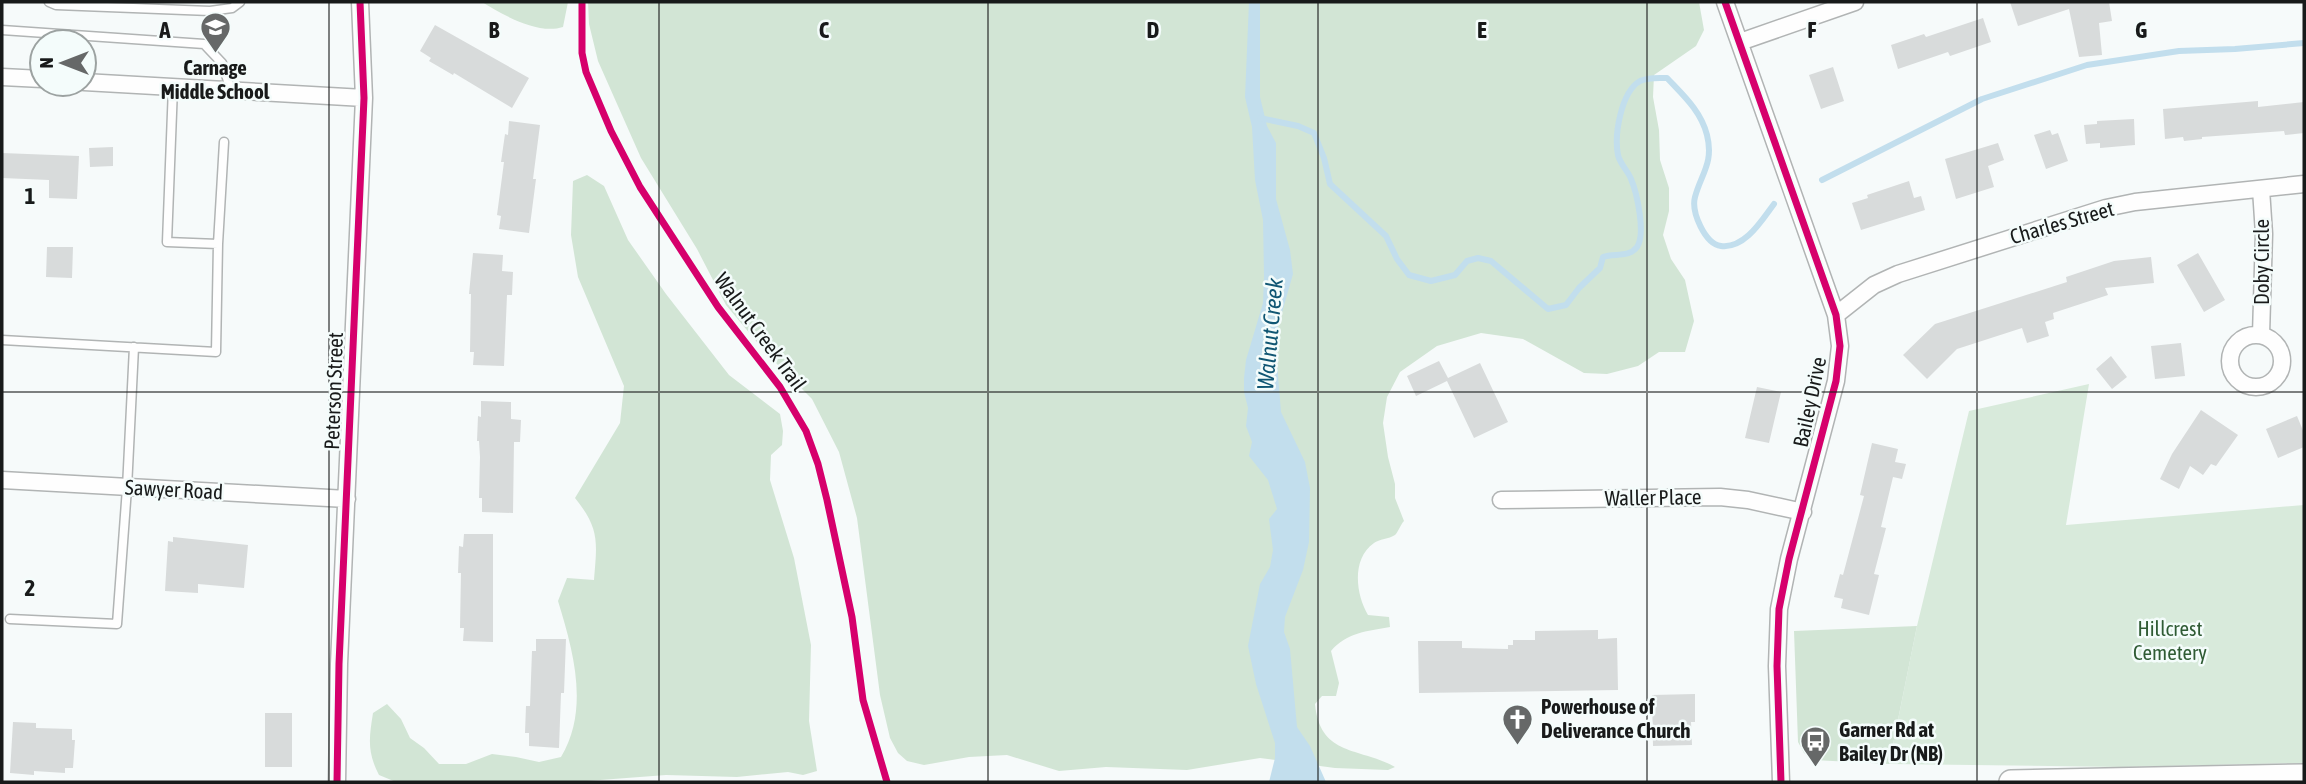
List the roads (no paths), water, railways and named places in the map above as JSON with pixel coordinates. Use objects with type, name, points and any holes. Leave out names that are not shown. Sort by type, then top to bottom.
[{"type":"main road","points":[[2011,782],[2304,776]]},
{"type":"street","name":"Peterson Street","points":[[337,782],[339,664],[365,98],[360,2]]},
{"type":"street","name":"Bailey Drive","points":[[1726,2],[1836,315],[1840,346],[1836,381],[1779,609],[1777,639],[1781,782]]},
{"type":"street","points":[[1740,42],[1855,2]]},
{"type":"street","points":[[2,77],[28,78]]},
{"type":"street","points":[[98,83],[365,98]]},
{"type":"street","name":"Charles Street","points":[[1836,315],[1874,285],[1898,274],[2081,216],[2135,202],[2304,184]]},
{"type":"street","name":"Doby Circle","points":[[2261,189],[2264,234],[2261,335]]},
{"type":"street","name":"Sawyer Road","points":[[2,480],[347,499]]},
{"type":"street","name":"Waller Place","points":[[1502,500],[1720,497],[1802,512]]},
{"type":"lane","points":[[49,2],[56,5],[196,11],[232,8],[240,2]]},
{"type":"lane","points":[[2,30],[204,44],[222,64],[231,90]]},
{"type":"lane","points":[[173,87],[167,242],[218,244]]},
{"type":"lane","points":[[2,340],[216,352],[218,244],[224,142]]},
{"type":"lane","points":[[10,619],[117,624],[134,347]]},
{"type":"water","name":"Walnut Creek","points":[[1249,2],[1260,2],[1260,97],[1267,126],[1276,143],[1276,199],[1290,250],[1293,274],[1277,330],[1281,412],[1305,462],[1310,488],[1309,542],[1303,570],[1285,617],[1284,632],[1290,649],[1297,727],[1310,746],[1326,782],[1269,782],[1275,758],[1275,743],[1256,684],[1248,646],[1260,584],[1270,567],[1273,550],[1269,519],[1277,509],[1268,480],[1249,456],[1252,442],[1246,426],[1248,408],[1244,392],[1246,360],[1263,303],[1264,276],[1263,220],[1255,180],[1252,127],[1245,97]]},
{"type":"waterway","points":[[1822,180],[1982,99],[2087,65],[2179,51],[2304,43]]},
{"type":"waterway","points":[[1260,118],[1298,126],[1314,133],[1330,184],[1386,236],[1397,259],[1409,275],[1431,281],[1455,275],[1467,261],[1478,258],[1491,261],[1548,309],[1566,305],[1600,268],[1603,257],[1630,253],[1640,241],[1641,223],[1636,194],[1630,176],[1619,158],[1617,147],[1620,115],[1628,94],[1640,81],[1667,78],[1691,104],[1704,126],[1709,153],[1694,203],[1700,226],[1710,240],[1721,246],[1738,243],[1752,232],[1774,204]]},
{"type":"place","name":"Carnage Middle School","points":[[215,55]]},
{"type":"place","name":"Powerhouse of Deliverance Church","points":[[1518,746]]},
{"type":"place","name":"Garner Rd at Bailey Dr (NB)","points":[[1816,769]]},
{"type":"park label","name":"Hillcrest Cemetery","points":[[2170,641]]}]
